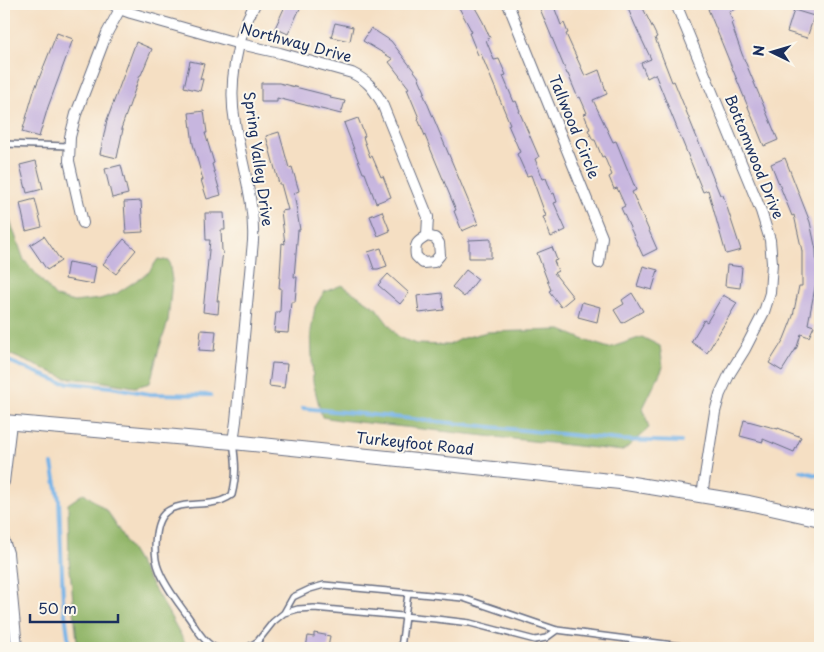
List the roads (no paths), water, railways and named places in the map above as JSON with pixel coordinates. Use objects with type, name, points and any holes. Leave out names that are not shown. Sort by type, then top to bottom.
[{"type":"main road","name":"Turkeyfoot Road","points":[[7,423],[233,442],[620,482],[749,503],[820,519]]},
{"type":"street","name":"Spring Valley Drive","points":[[233,442],[254,241],[254,223],[250,192],[234,123],[232,94],[234,70],[240,44],[249,14],[255,4]]},
{"type":"street","name":"Tallwood Circle","points":[[508,4],[602,237],[599,263]]},
{"type":"street","name":"Bottomwood Drive","points":[[676,4],[761,211],[770,240],[772,264],[770,293],[764,312],[720,394],[715,412],[702,495]]},
{"type":"street","name":"Northway Drive","points":[[116,6],[131,13],[352,73],[362,78],[370,85],[381,101],[428,216],[427,236]]},
{"type":"street","points":[[83,223],[69,161],[70,137],[76,114],[116,6]]},
{"type":"street","points":[[4,482],[7,423]]},
{"type":"street","points":[[4,541],[8,553],[17,648]]},
{"type":"lane","points":[[4,144],[69,146]]},
{"type":"lane","points":[[217,648],[212,647],[203,639],[158,569],[155,552],[156,536],[160,520],[166,512],[178,506],[213,503],[224,500],[232,495],[236,466],[233,442]]},
{"type":"lane","points":[[247,648],[258,641],[273,622],[284,613],[293,597],[324,585],[463,598],[557,630],[681,646]]},
{"type":"lane","points":[[401,648],[408,593]]},
{"type":"lane","points":[[284,613],[298,609],[314,608],[405,616],[470,623],[535,640],[546,638],[557,630]]},
{"type":"waterway","points":[[4,355],[6,360],[60,382],[111,387],[149,394],[211,395]]},
{"type":"waterway","points":[[303,408],[620,440],[681,442]]},
{"type":"waterway","points":[[52,464],[59,499],[63,599],[71,648]]},
{"type":"waterway","points":[[801,471],[820,476]]}]
